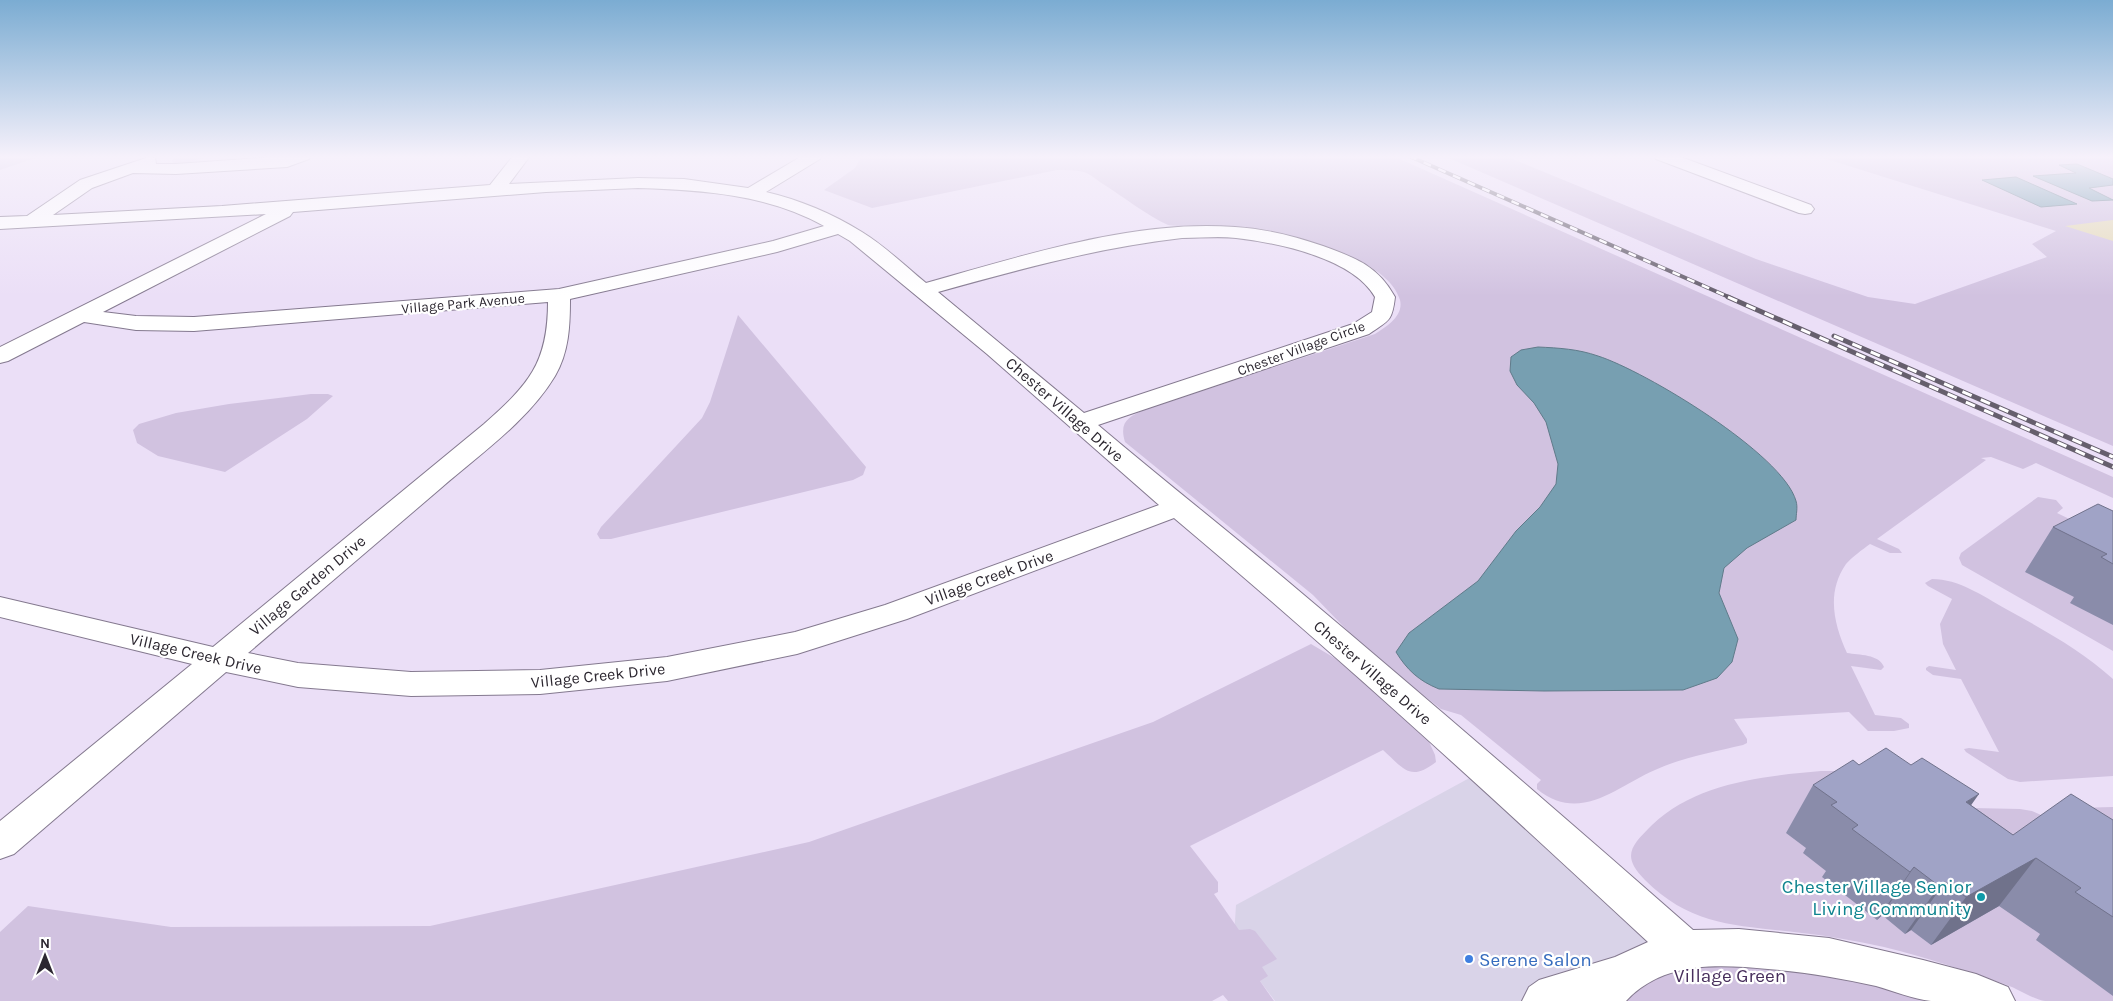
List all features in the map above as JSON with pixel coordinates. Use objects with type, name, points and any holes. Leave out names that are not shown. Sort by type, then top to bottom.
[{"type":"street","points":[[31,222],[58,203]]},
{"type":"street","name":"Chester Village Drive","points":[[0,223],[335,203]]},
{"type":"street","name":"Chester Village Drive","points":[[785,203],[841,227],[924,290],[1291,601],[1485,769],[1686,950]]},
{"type":"street","points":[[1788,203],[1805,209]]},
{"type":"street","points":[[0,356],[294,206]]},
{"type":"street","name":"Village Park Avenue","points":[[79,315],[136,323],[194,324],[559,295],[777,246],[841,227]]},
{"type":"street","name":"Chester Village Circle","points":[[924,290],[1089,246],[1146,235],[1194,232],[1238,233],[1280,239],[1319,250],[1351,265],[1375,280],[1385,297],[1382,315],[1361,329],[1080,423]]},
{"type":"street","name":"Village Garden Drive","points":[[0,843],[467,452],[522,402],[543,376],[556,346],[559,295]]},
{"type":"street","name":"Village Creek Drive","points":[[0,607],[218,659],[298,675],[411,684],[540,682],[667,669],[797,643],[896,612],[1178,507]]},
{"type":"street","points":[[1544,1001],[1554,994],[1613,988],[1648,962],[1686,950],[1725,946],[1774,950],[1844,960],[1907,974],[1993,1001]]},
{"type":"shaded area","points":[[1486,769],[1685,950],[1543,1001],[1275,1001],[1260,981],[1234,936],[1236,905]]},
{"type":"green space","points":[[858,203],[898,203],[872,208]]},
{"type":"green space","points":[[1131,203],[1498,203],[2113,477],[2113,498],[2036,463],[2023,469],[1991,457],[1981,458],[1986,460],[1877,539],[1899,549],[1902,553],[1890,553],[1870,544],[1846,564],[1836,586],[1834,597],[1836,620],[1842,642],[1847,653],[1873,657],[1884,667],[1881,670],[1851,666],[1875,715],[1901,718],[1909,724],[1909,728],[1894,731],[1868,731],[1849,712],[1734,719],[1747,739],[1747,743],[1743,745],[1666,765],[1598,799],[1583,803],[1568,803],[1553,799],[1537,789],[1537,784],[1541,780],[1461,715],[1441,709],[1368,652],[1313,595],[1125,442],[1123,430],[1126,421],[1144,410],[1375,334],[1397,316],[1401,306],[1400,300],[1390,283],[1373,269],[1351,257],[1298,239],[1247,229],[1168,225]]},
{"type":"green space","points":[[1552,203],[1619,203],[1756,259],[1868,297],[1915,304],[2047,257],[2032,244],[2056,231],[1966,203],[2113,203],[2113,446]]},
{"type":"green space","points":[[738,315],[866,467],[863,475],[853,480],[611,539],[600,539],[597,534],[601,527],[702,418],[710,402]]},
{"type":"green space","points":[[311,394],[328,394],[333,396],[307,419],[225,472],[158,456],[137,443],[133,430],[139,424],[176,413],[229,404]]},
{"type":"green space","points":[[2038,497],[2056,500],[2063,508],[2057,513],[2113,540],[2113,651],[1962,565],[1959,558],[1961,553]]},
{"type":"green space","points":[[1932,579],[1952,582],[1980,594],[2062,641],[2113,679],[2113,776],[2020,782],[2008,779],[1966,752],[1964,749],[1969,748],[1999,752],[1961,679],[1933,675],[1926,670],[1929,666],[1956,670],[1943,644],[1940,624],[1952,599],[1925,583]]},
{"type":"green space","points":[[1311,644],[1338,660],[1426,735],[1436,762],[1420,771],[1408,771],[1383,750],[1190,846],[1218,882],[1218,892],[1214,894],[1239,930],[1250,929],[1255,931],[1277,959],[1262,967],[1268,976],[1260,981],[1274,1001],[1228,1001],[1223,995],[1212,1001],[0,1001],[0,932],[28,906],[171,927],[430,926],[809,842],[1153,722]]},
{"type":"green space","points":[[1821,771],[1857,771],[1925,807],[2020,809],[2041,815],[2075,808],[2113,807],[2113,1001],[2045,1001],[2031,997],[2007,985],[1884,947],[1833,937],[1718,922],[1699,916],[1663,896],[1645,880],[1633,864],[1631,858],[1632,851],[1639,839],[1669,811],[1688,800],[1709,791],[1753,779]]},
{"type":"green space","name":"Village Green","points":[[1686,950],[1991,1001],[1601,1001]]},
{"type":"sand","points":[[2113,220],[2113,241],[2065,226]]},
{"type":"water","points":[[2032,203],[2077,204],[2041,207]]},
{"type":"water","points":[[1538,347],[1568,349],[1591,354],[1647,378],[1678,396],[1740,438],[1786,482],[1796,501],[1796,520],[1747,548],[1724,568],[1719,593],[1738,639],[1732,662],[1717,678],[1683,690],[1544,691],[1439,689],[1414,674],[1396,652],[1409,633],[1478,581],[1516,531],[1540,507],[1556,484],[1558,464],[1546,422],[1534,403],[1517,385],[1510,371],[1511,357],[1521,350]]},
{"type":"building","points":[[2098,504],[2113,511],[2113,564],[2101,557],[2107,554],[2053,527]]},
{"type":"building","points":[[1886,748],[1911,765],[1922,758],[1979,794],[1966,802],[2013,835],[2071,794],[2113,820],[2113,917],[2075,892],[2081,888],[2036,858],[1966,897],[1945,882],[1939,886],[1914,867],[1910,872],[1852,829],[1858,825],[1831,805],[1837,802],[1813,785],[1853,760],[1859,765]]},
{"type":"railway","points":[[1515,203],[1731,298]]},
{"type":"railway","points":[[1728,297],[2113,467]]},
{"type":"railway","points":[[1834,336],[2113,457]]},
{"type":"place","name":"Chester Village Senior Living Community","points":[[1981,897]]},
{"type":"place","name":"Serene Salon","points":[[1469,959]]}]
